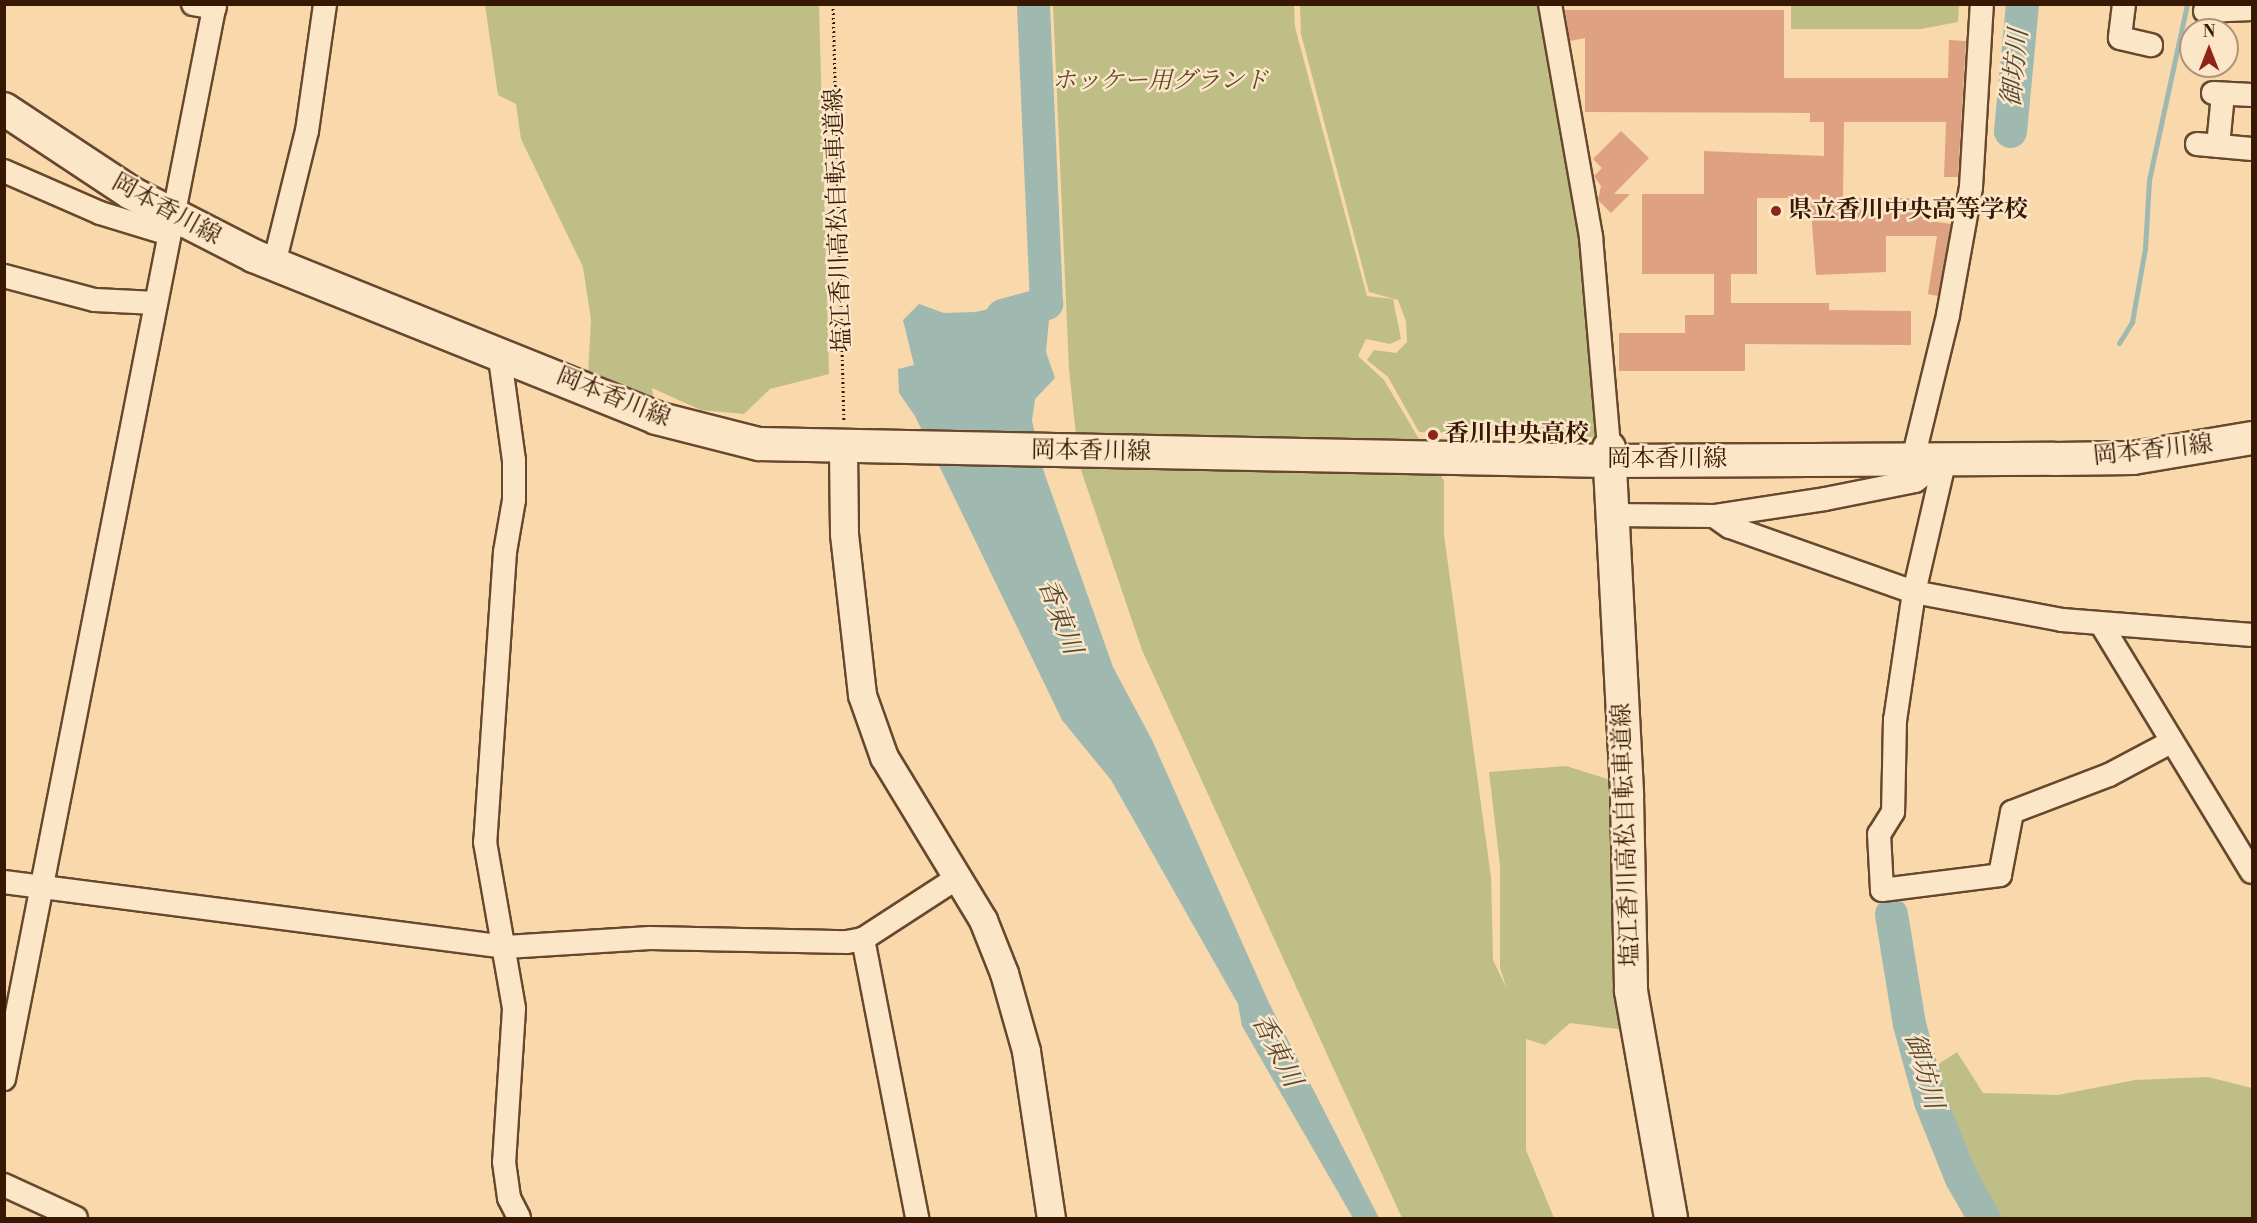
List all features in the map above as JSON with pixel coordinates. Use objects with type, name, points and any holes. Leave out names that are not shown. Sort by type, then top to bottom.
[{"type":"main road","name":"岡本香川線","points":[[4,109],[172,225],[499,351],[656,418],[713,435],[789,447],[844,436],[878,449],[1409,456],[2133,458],[2253,438]]},
{"type":"main road","name":"塩江香川高松自転車道線","points":[[1608,455],[1628,796],[1631,991],[1671,1218]]},
{"type":"street","points":[[274,264],[307,131],[325,4]]},
{"type":"street","points":[[1550,4],[1591,237],[1608,455]]},
{"type":"street","points":[[1913,459],[1948,315],[1971,187],[1982,4]]},
{"type":"street","points":[[2124,4],[2120,38],[2151,45]]},
{"type":"street","points":[[4,1078],[172,225],[208,6]]},
{"type":"street","points":[[2205,11],[2253,9]]},
{"type":"street","points":[[2253,95],[2218,93],[2208,145],[2253,149]]},
{"type":"street","points":[[4,171],[100,213],[172,225]]},
{"type":"street","points":[[4,276],[95,300],[156,303]]},
{"type":"street","points":[[499,351],[514,460],[514,500],[505,552],[485,842],[506,947],[514,1010],[504,1162],[509,1198],[519,1218]]},
{"type":"street","points":[[844,436],[844,534],[862,695],[884,757],[982,920],[1004,972],[1026,1051],[1051,1218]]},
{"type":"street","points":[[1610,515],[1714,516],[1916,481],[1945,459]]},
{"type":"street","points":[[1945,459],[1914,592],[1895,720],[1893,812],[1879,834],[1882,890],[2000,875],[2012,812],[2109,775],[2172,742]]},
{"type":"street","points":[[1714,516],[1730,528],[1914,592],[2101,624],[2253,635]]},
{"type":"street","points":[[2101,624],[2253,872]]},
{"type":"street","points":[[4,882],[506,947],[650,938],[863,939],[957,878]]},
{"type":"street","points":[[863,939],[917,1218]]},
{"type":"street","points":[[4,1185],[76,1218]]},
{"type":"path","name":"塩江香川高松自転車道線","points":[[833,4],[844,436]]},
{"type":"green space","points":[[485,5],[819,5],[829,374],[770,389],[744,414],[701,410],[652,388],[654,402],[588,375],[591,320],[583,267],[521,139],[516,104],[498,95]]},
{"type":"green space","name":"ホッケー用グランド","points":[[1053,5],[1294,5],[1295,27],[1367,296],[1393,299],[1401,339],[1390,344],[1366,339],[1358,356],[1384,380],[1444,481],[1444,535],[1491,877],[1493,960],[1507,989],[1500,968],[1500,866],[1489,772],[1566,766],[1611,780],[1625,1030],[1570,1023],[1545,1045],[1526,1039],[1526,1150],[1554,1218],[1402,1218],[1142,650],[1079,464],[1069,369]]},
{"type":"green space","points":[[1300,5],[1544,5],[1580,249],[1596,437],[1419,432],[1388,377],[1367,360],[1374,350],[1396,353],[1407,342],[1406,321],[1398,300],[1369,292],[1301,34]]},
{"type":"green space","points":[[1791,5],[1959,5],[1958,22],[1921,29],[1791,29]]},
{"type":"green space","points":[[1957,1052],[1983,1093],[2058,1095],[2135,1080],[2208,1077],[2252,1088],[2252,1218],[1988,1218],[1935,1095],[1937,1065]]},
{"type":"water","points":[[1022,302],[1046,303],[1050,309],[1046,352],[1055,378],[1035,399],[1032,421],[1044,472],[1113,667],[1152,740],[1269,1003],[1379,1218],[1353,1218],[1242,1026],[1238,1004],[1111,780],[1062,720],[915,416],[899,393],[898,369],[914,365],[903,320],[919,304],[944,313],[975,312]]},
{"type":"building","points":[[1565,10],[1784,10],[1784,78],[1948,78],[1949,40],[1966,41],[1958,177],[1944,177],[1946,122],[1844,122],[1843,198],[1924,198],[1923,220],[1951,224],[1938,296],[1928,294],[1937,236],[1886,236],[1886,272],[1816,275],[1810,198],[1757,198],[1757,274],[1731,274],[1731,303],[1829,303],[1829,310],[1911,311],[1911,345],[1745,344],[1745,371],[1619,371],[1619,333],[1685,333],[1685,315],[1714,315],[1714,274],[1642,274],[1642,194],[1704,194],[1704,151],[1824,156],[1824,122],[1810,122],[1810,113],[1585,112],[1585,38],[1570,41]]},
{"type":"building","points":[[1621,131],[1649,158],[1614,194],[1630,194],[1611,213],[1598,200],[1601,186],[1594,176],[1602,168],[1593,159]]},
{"type":"waterway","name":"香東川","points":[[1002,315],[1046,303],[1033,4]]},
{"type":"waterway","name":"御坊川","points":[[2010,131],[2022,4]]},
{"type":"waterway","points":[[2119,343],[2132,322],[2145,248],[2149,180],[2187,4]]},
{"type":"waterway","name":"御坊川","points":[[1891,914],[1909,1024],[1930,1101],[1961,1178],[1984,1218]]},
{"type":"place","name":"県立香川中央高等学校","points":[[1776,211]]},
{"type":"place","name":"香川中央高校","points":[[1433,435]]}]
